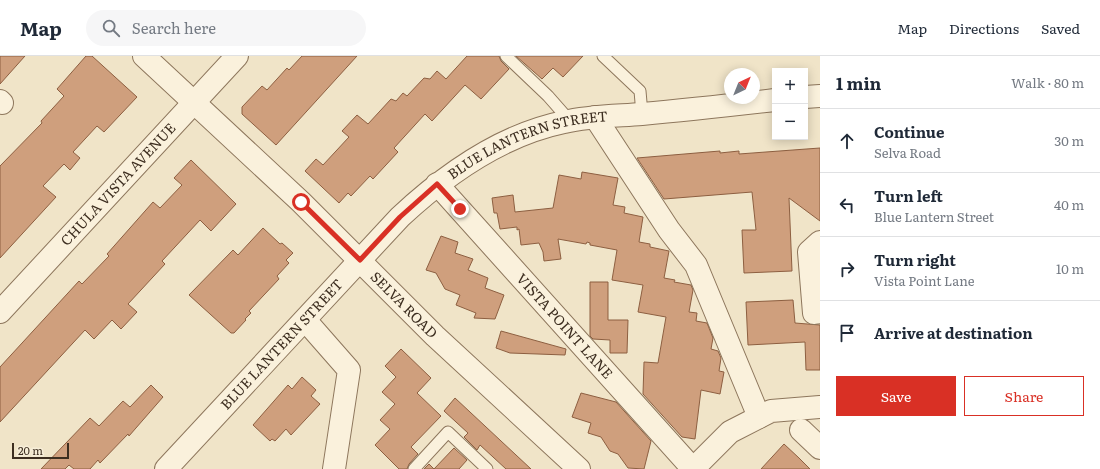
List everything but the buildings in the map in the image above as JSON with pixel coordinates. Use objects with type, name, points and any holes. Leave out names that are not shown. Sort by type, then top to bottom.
[{"type":"street","name":"SELVA ROAD","points":[[144,56],[301,202],[435,336],[579,469]]},
{"type":"street","name":"CHULA VISTA AVENUE","points":[[0,312],[237,56]]},
{"type":"street","points":[[808,97],[820,96]]},
{"type":"street","name":"BLUE LANTERN STREET","points":[[166,469],[306,321],[400,217],[437,184],[458,169],[505,143],[534,131],[570,121],[594,117],[642,114],[772,100]]},
{"type":"street","points":[[594,117],[669,230],[696,265],[759,417]]},
{"type":"street","name":"VISTA POINT LANE","points":[[437,184],[693,469]]},
{"type":"street","points":[[820,242],[809,252],[814,313],[820,312]]},
{"type":"street","points":[[306,321],[349,370],[334,469]]},
{"type":"street","points":[[693,469],[730,432],[771,411],[820,407]]},
{"type":"street","points":[[801,430],[820,448]]},
{"type":"lane","points":[[506,56],[548,96],[570,121]]},
{"type":"lane","points":[[603,56],[640,91],[642,114]]},
{"type":"lane","points":[[414,469],[448,432],[487,469]]},
{"type":"route","points":[[301,202],[360,260],[400,217],[437,184],[460,209]]}]
